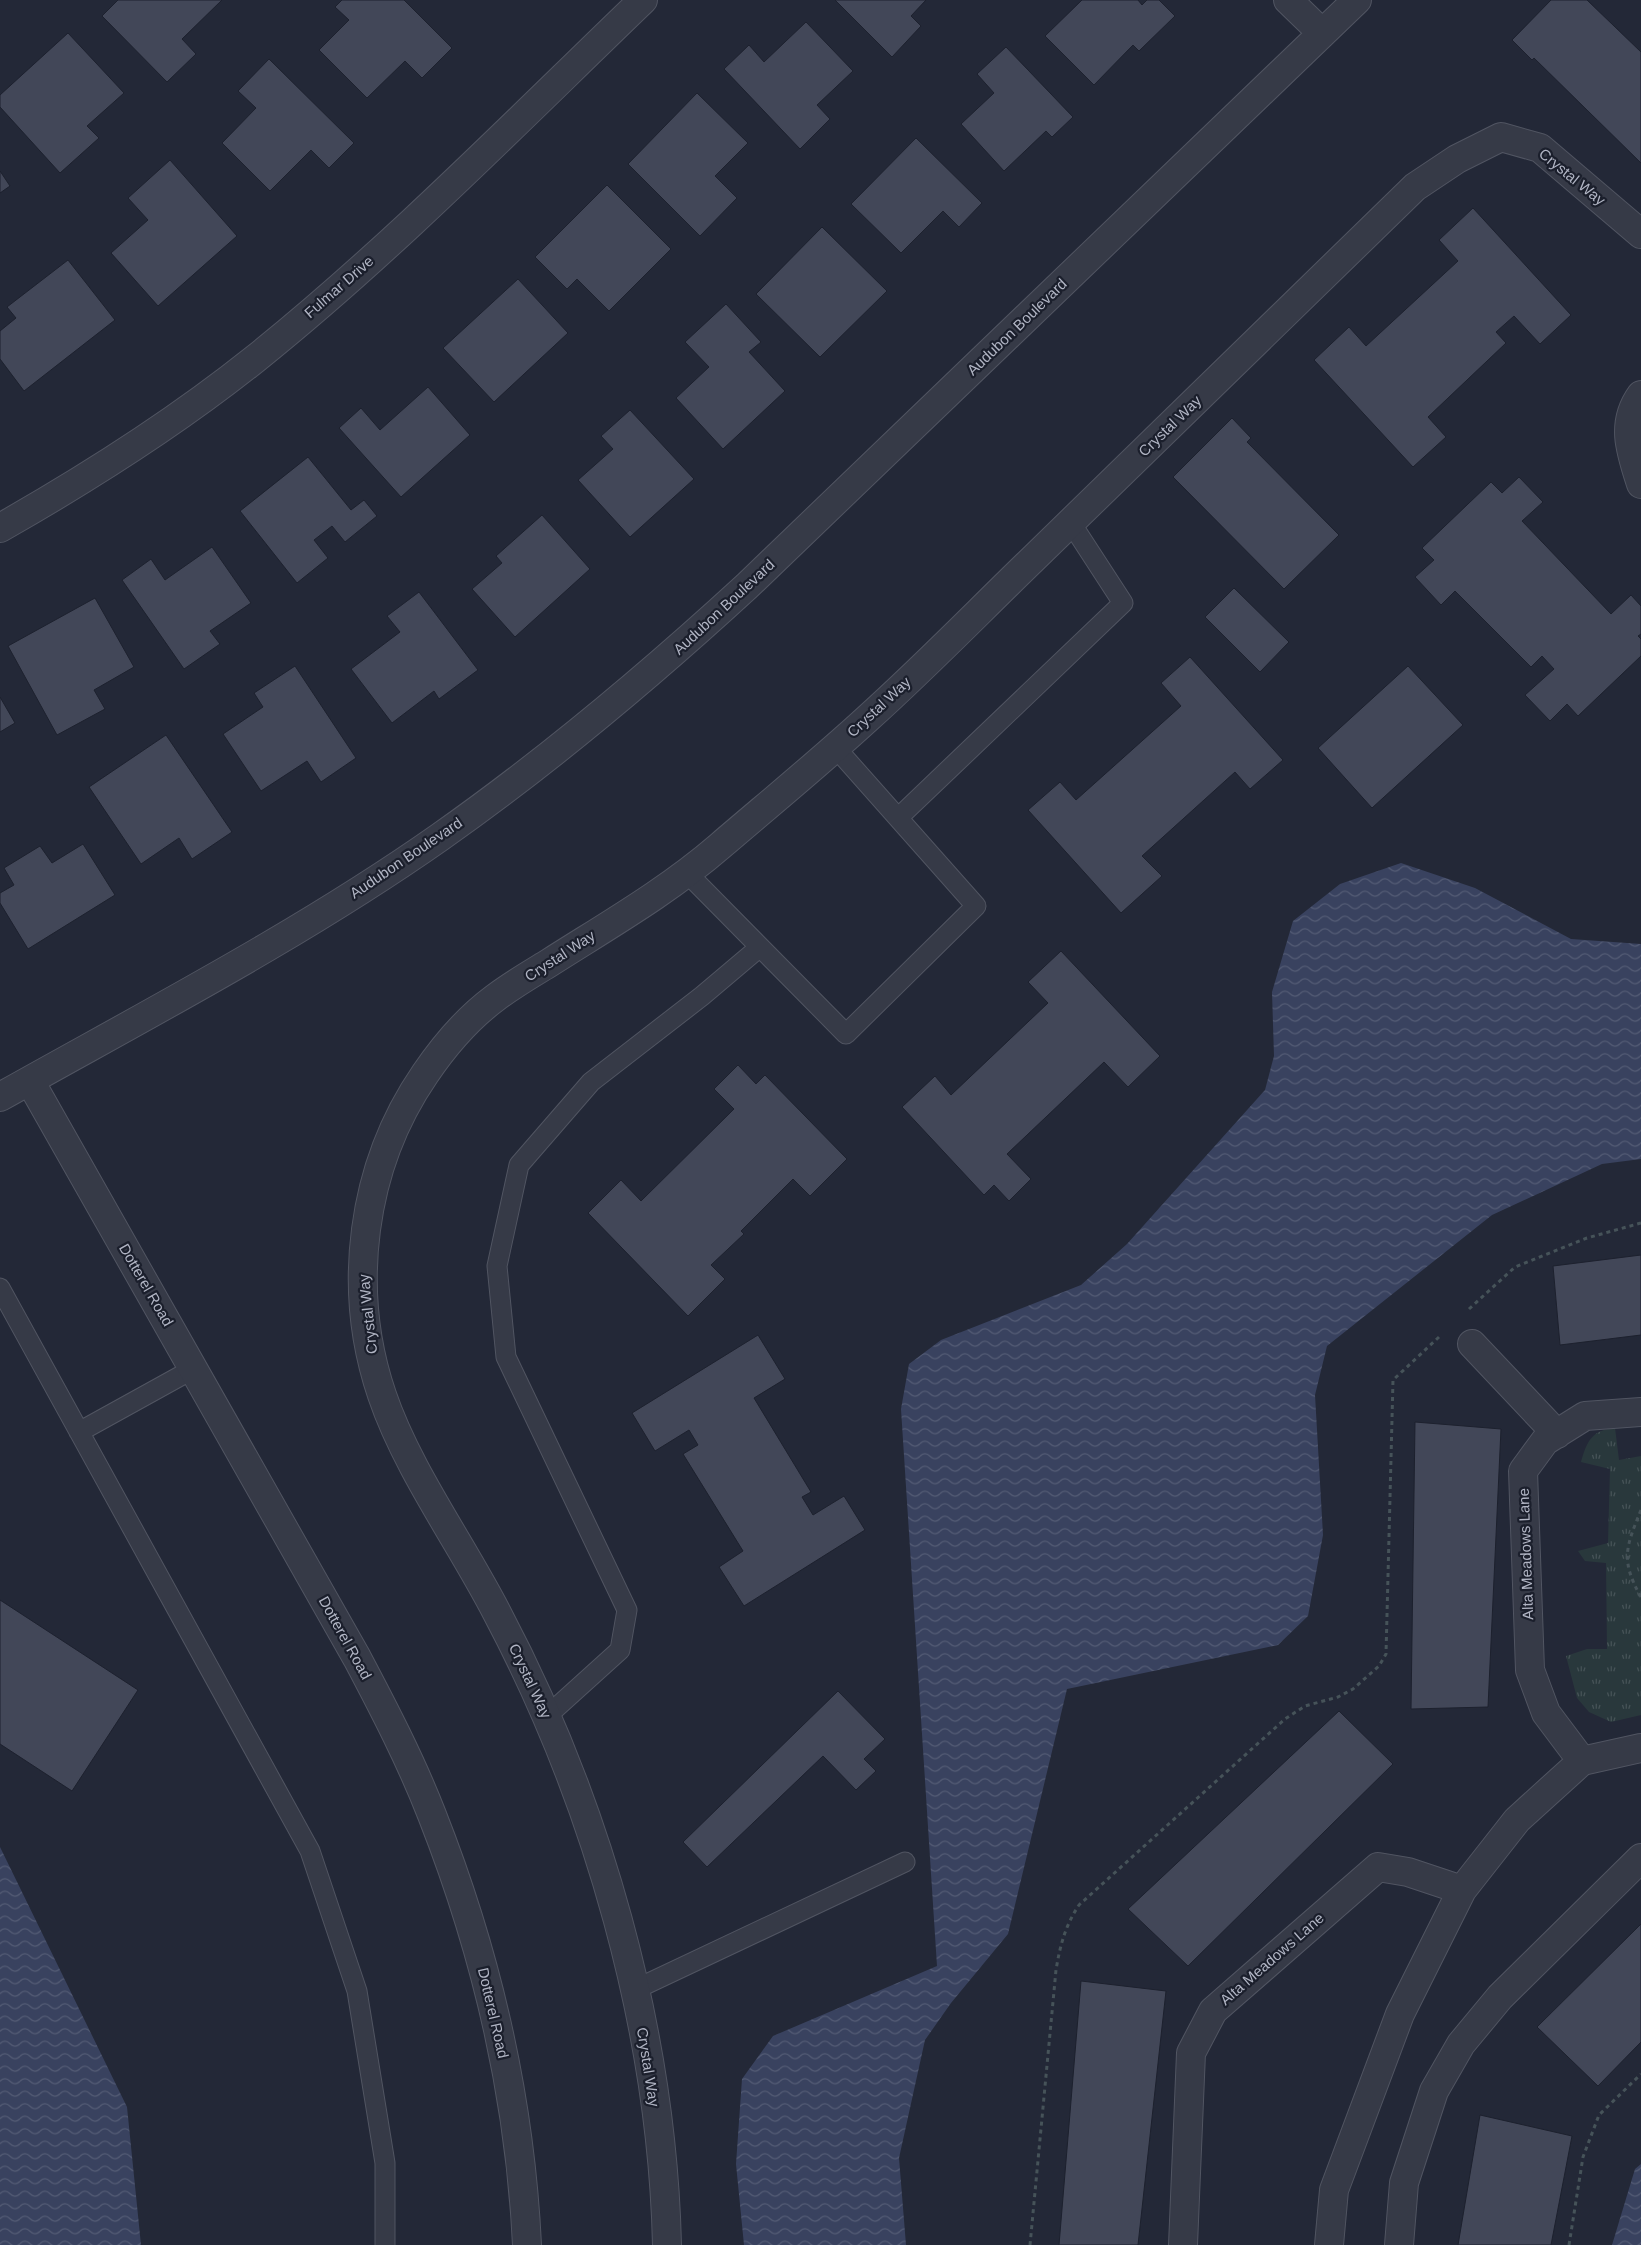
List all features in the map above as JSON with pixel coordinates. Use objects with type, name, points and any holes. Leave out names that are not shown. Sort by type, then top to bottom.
[{"type":"street","name":"Fulmar Drive","points":[[0,528],[64,492],[159,429],[254,360],[356,274],[643,0]]},
{"type":"street","points":[[1288,0],[1322,33]]},
{"type":"street","name":"Audubon Boulevard","points":[[0,1098],[314,919],[438,838],[558,750],[672,655],[747,586],[1357,0]]},
{"type":"street","name":"Crystal Way","points":[[667,2245],[660,2142],[643,2029],[622,1932],[589,1823],[547,1716],[498,1614],[408,1454],[383,1398],[368,1344],[362,1288],[365,1232],[376,1176],[396,1124],[424,1075],[459,1030],[495,997],[688,874],[870,717],[1416,187],[1457,159],[1501,137],[1540,148],[1641,234]]},
{"type":"street","points":[[1641,395],[1635,404],[1628,429],[1641,484]]},
{"type":"street","name":"Dotterel Road","points":[[30,1081],[357,1658],[386,1714],[432,1813],[460,1890],[490,1993],[512,2100],[525,2208],[527,2245]]},
{"type":"street","points":[[1472,1344],[1557,1434]]},
{"type":"street","name":"Alta Meadows Lane","points":[[1582,1761],[1546,1713],[1530,1670],[1524,1471],[1545,1441],[1585,1416],[1641,1412]]},
{"type":"street","points":[[1329,2245],[1334,2190],[1396,2023],[1462,1890],[1517,1820],[1582,1761],[1641,1748]]},
{"type":"street","points":[[1399,2245],[1404,2183],[1434,2091],[1461,2044],[1500,1998],[1641,1858]]},
{"type":"street","name":"Alta Meadows Lane","points":[[1183,2245],[1191,2053],[1213,2011],[1378,1868],[1408,1872],[1462,1890]]},
{"type":"lane","points":[[898,818],[1123,603],[1071,523]]},
{"type":"lane","points":[[688,874],[846,1034],[976,906],[835,747]]},
{"type":"lane","points":[[547,1716],[620,1650],[628,1610],[506,1357],[497,1266],[519,1165],[591,1082],[702,996],[760,947]]},
{"type":"lane","points":[[0,1288],[310,1851],[357,1991],[385,2163],[385,2245]]},
{"type":"lane","points":[[79,1432],[194,1369]]},
{"type":"lane","points":[[634,1990],[905,1862]]},
{"type":"path","points":[[1030,2245],[1056,1970],[1061,1941],[1070,1918],[1079,1905],[1285,1719],[1305,1706],[1338,1697],[1354,1689],[1379,1666],[1386,1654],[1389,1464]]},
{"type":"path","points":[[1641,1510],[1626,1550],[1631,1577],[1641,1598]]},
{"type":"path","points":[[1569,2245],[1583,2157],[1599,2115],[1641,2074]]},
{"type":"green space","points":[[1615,1428],[1619,1460],[1641,1456],[1641,1715],[1611,1722],[1589,1712],[1577,1698],[1566,1656],[1587,1649],[1607,1649],[1606,1563],[1585,1561],[1578,1551],[1608,1543],[1610,1469],[1581,1462],[1588,1443],[1596,1434]]},
{"type":"water","points":[[1401,863],[1475,888],[1571,939],[1641,944],[1641,1159],[1602,1164],[1492,1215],[1327,1346],[1315,1395],[1323,1535],[1308,1616],[1278,1645],[1067,1689],[1008,1934],[951,2003],[925,2040],[899,2158],[906,2245],[744,2245],[736,2164],[742,2079],[773,2036],[937,1966],[901,1409],[909,1364],[941,1340],[1081,1285],[1127,1244],[1265,1090],[1274,1056],[1272,992],[1293,921],[1340,884]]},
{"type":"water","points":[[0,1847],[127,2107],[141,2245],[0,2245]]},
{"type":"water","points":[[1641,2164],[1641,2245],[1612,2245],[1635,2169]]},
{"type":"building","points":[[118,0],[222,0],[182,39],[196,54],[167,82],[102,16]]},
{"type":"building","points":[[342,0],[404,0],[452,48],[422,78],[405,61],[367,98],[319,50],[349,20],[335,7]]},
{"type":"building","points":[[835,0],[926,0],[911,16],[921,26],[892,57]]},
{"type":"building","points":[[1082,0],[1138,0],[1142,5],[1147,0],[1159,0],[1175,16],[1139,51],[1133,45],[1094,85],[1045,36]]},
{"type":"building","points":[[1551,0],[1587,0],[1641,52],[1641,163],[1534,58],[1532,60],[1512,40]]},
{"type":"building","points":[[806,22],[853,71],[817,105],[830,119],[800,149],[724,69],[749,45],[764,62]]},
{"type":"building","points":[[68,33],[124,93],[87,126],[99,138],[60,173],[0,107],[0,95]]},
{"type":"building","points":[[1006,47],[1073,117],[1052,137],[1046,131],[1004,171],[961,124],[994,93],[977,74]]},
{"type":"building","points":[[269,59],[354,143],[329,168],[311,150],[270,191],[222,143],[256,108],[238,91]]},
{"type":"building","points":[[697,93],[748,143],[715,176],[737,198],[700,236],[628,164]]},
{"type":"building","points":[[916,138],[982,203],[959,227],[943,211],[901,253],[851,204]]},
{"type":"building","points":[[170,160],[237,236],[158,306],[111,253],[148,220],[128,198]]},
{"type":"building","points":[[0,171],[10,186],[0,193]]},
{"type":"building","points":[[607,185],[671,249],[609,311],[577,279],[567,289],[535,257]]},
{"type":"building","points":[[1473,208],[1571,315],[1540,344],[1514,316],[1496,332],[1506,343],[1428,417],[1446,437],[1413,467],[1314,360],[1349,327],[1366,346],[1458,261],[1439,240]]},
{"type":"building","points":[[822,227],[887,291],[820,357],[756,294]]},
{"type":"building","points":[[68,260],[115,320],[24,391],[0,359],[0,331],[16,318],[7,307]]},
{"type":"building","points":[[518,279],[568,333],[494,402],[443,348]]},
{"type":"building","points":[[726,304],[761,342],[749,352],[785,391],[723,449],[676,398],[709,367],[685,342]]},
{"type":"building","points":[[428,387],[470,435],[401,497],[339,428],[361,408],[380,430]]},
{"type":"building","points":[[630,410],[694,479],[630,537],[578,480],[613,449],[601,436]]},
{"type":"building","points":[[1232,418],[1251,438],[1247,442],[1339,535],[1284,589],[1173,477]]},
{"type":"building","points":[[308,457],[351,510],[364,500],[377,516],[345,542],[332,526],[314,540],[328,558],[297,583],[240,511]]},
{"type":"building","points":[[1519,477],[1543,502],[1522,521],[1611,614],[1631,595],[1641,606],[1641,634],[1638,636],[1641,639],[1641,656],[1578,716],[1567,704],[1550,721],[1525,695],[1554,669],[1542,656],[1531,667],[1455,591],[1441,605],[1415,577],[1434,560],[1422,548],[1491,482],[1502,493]]},
{"type":"building","points":[[542,515],[590,569],[515,637],[472,589],[502,563],[496,556]]},
{"type":"building","points":[[212,547],[251,603],[210,631],[220,644],[184,669],[122,580],[151,559],[165,580]]},
{"type":"building","points":[[1234,588],[1289,642],[1260,672],[1205,617]]},
{"type":"building","points":[[419,592],[478,670],[439,699],[434,691],[392,723],[351,669],[400,632],[387,616]]},
{"type":"building","points":[[95,598],[134,667],[94,690],[105,709],[57,735],[8,646]]},
{"type":"building","points":[[1190,657],[1283,760],[1250,789],[1235,772],[1142,856],[1162,876],[1121,913],[1028,810],[1060,782],[1076,800],[1181,706],[1161,683]]},
{"type":"building","points":[[295,666],[356,758],[321,782],[307,761],[261,791],[223,734],[263,707],[254,693]]},
{"type":"building","points":[[1408,666],[1463,725],[1372,808],[1318,748]]},
{"type":"building","points":[[0,697],[15,723],[0,732]]},
{"type":"building","points":[[166,735],[232,832],[192,859],[179,838],[141,864],[89,787]]},
{"type":"building","points":[[83,844],[115,895],[28,949],[0,903],[0,893],[14,885],[4,868],[40,846],[52,863]]},
{"type":"building","points":[[1061,951],[1160,1056],[1128,1087],[1104,1062],[1007,1154],[1031,1179],[1009,1201],[994,1185],[984,1195],[902,1107],[935,1076],[951,1095],[1048,1003],[1028,982]]},
{"type":"building","points":[[738,1065],[756,1084],[765,1075],[847,1159],[810,1196],[793,1179],[741,1231],[744,1234],[711,1265],[725,1279],[688,1316],[588,1213],[621,1180],[641,1201],[734,1109],[714,1089]]},
{"type":"building","points":[[1641,1255],[1641,1335],[1560,1345],[1553,1266]]},
{"type":"building","points":[[758,1335],[785,1379],[754,1398],[811,1492],[802,1497],[813,1515],[844,1496],[865,1530],[744,1606],[719,1567],[743,1551],[683,1454],[698,1445],[689,1430],[655,1451],[632,1413]]},
{"type":"building","points":[[1415,1422],[1501,1429],[1488,1707],[1411,1709]]},
{"type":"building","points":[[0,1600],[138,1690],[72,1791],[0,1744]]},
{"type":"building","points":[[838,1691],[885,1739],[864,1759],[876,1771],[856,1790],[823,1756],[707,1867],[683,1842]]},
{"type":"building","points":[[1339,1711],[1393,1764],[1188,1966],[1128,1909]]},
{"type":"building","points":[[1641,1924],[1641,2042],[1598,2086],[1537,2027]]},
{"type":"building","points":[[1081,1981],[1166,1991],[1138,2245],[1059,2245]]},
{"type":"building","points":[[1480,2115],[1572,2136],[1551,2245],[1458,2245]]}]
